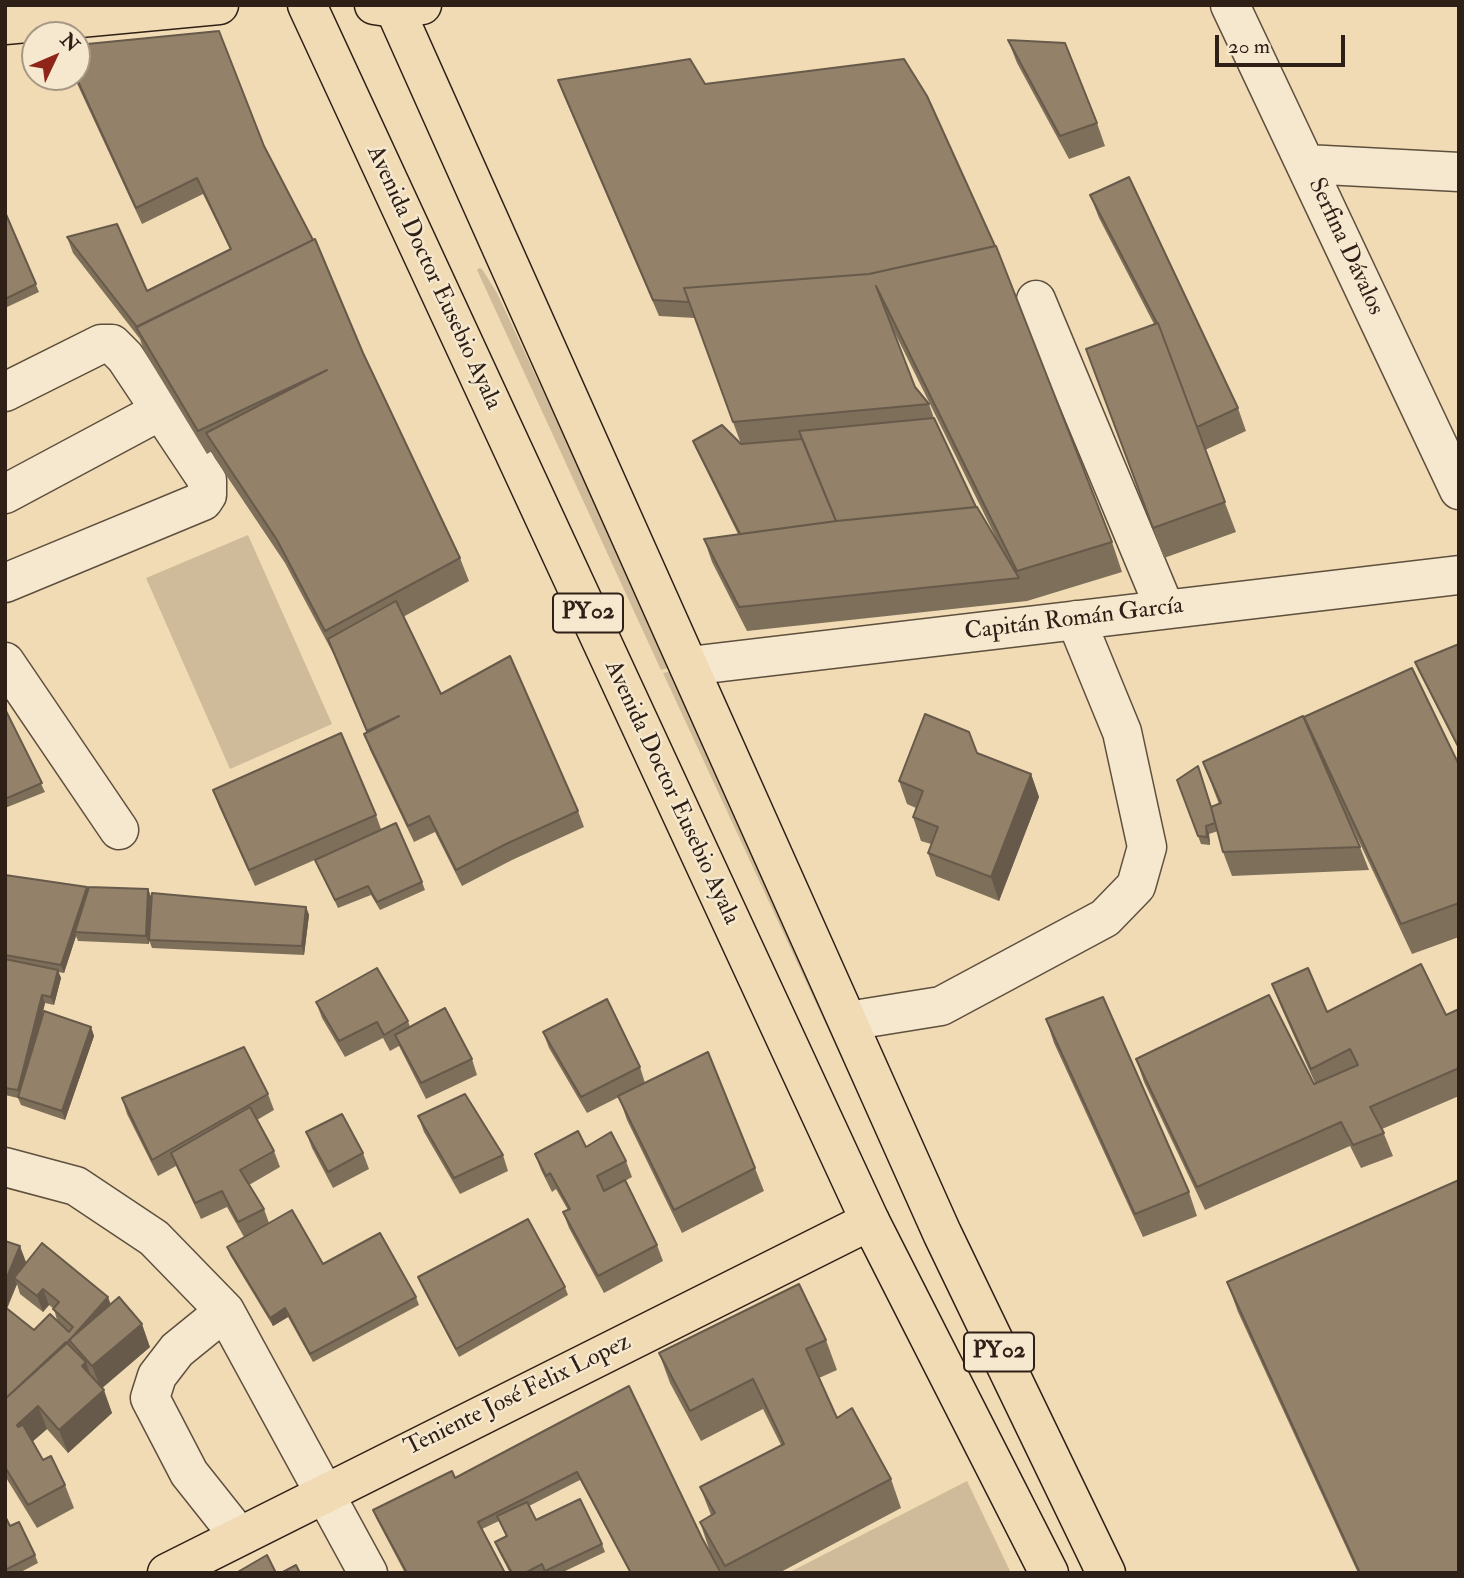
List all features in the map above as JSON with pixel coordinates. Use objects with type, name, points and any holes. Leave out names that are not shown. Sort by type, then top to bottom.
[{"type":"main road","points":[[5,25],[219,5]]},
{"type":"main road","name":"Avenida Doctor Eusebio Ayala","points":[[307,5],[870,1221],[1049,1573]]},
{"type":"main road","name":"PY02","points":[[396,6],[942,1233],[1106,1573]]},
{"type":"main road","name":"Teniente José Felix Lopez","points":[[166,1573],[870,1221]]},
{"type":"street","name":"Serfina Dávalos","points":[[1230,5],[1459,490]]},
{"type":"street","points":[[1306,164],[1459,172]]},
{"type":"street","points":[[1036,300],[1165,609]]},
{"type":"street","points":[[5,392],[101,344],[112,344],[125,357],[208,480],[203,501],[5,583]]},
{"type":"street","points":[[5,494],[160,411]]},
{"type":"street","name":"Capitán Román García","points":[[689,666],[1459,575]]},
{"type":"street","points":[[848,1021],[941,1006],[1105,918],[1136,886],[1147,847],[1122,732],[1076,620]]},
{"type":"street","points":[[5,662],[119,830]]},
{"type":"street","points":[[5,1167],[76,1186],[154,1238],[225,1311],[368,1573]]},
{"type":"street","points":[[225,1311],[177,1350],[157,1376],[150,1398],[189,1473],[239,1536]]},
{"type":"shaded area","points":[[479,268],[497,293],[672,667],[661,670],[477,270]]},
{"type":"shaded area","points":[[248,535],[332,724],[230,769],[146,578]]},
{"type":"shaded area","points":[[673,671],[908,1202],[663,673]]},
{"type":"shaded area","points":[[967,1481],[1011,1573],[788,1573]]},
{"type":"building","points":[[219,31],[264,146],[313,240],[137,327],[67,237],[117,224],[147,291],[231,249],[197,178],[136,208],[82,91],[91,91],[91,44]]},
{"type":"building","points":[[1008,40],[1065,43],[1097,123],[1060,136]]},
{"type":"building","points":[[690,59],[705,84],[904,59],[927,96],[995,246],[869,274],[684,288],[689,302],[653,300],[558,80]]},
{"type":"building","points":[[1129,177],[1238,408],[1197,427],[1158,323],[1090,195]]},
{"type":"building","points":[[5,212],[36,284],[5,299]]},
{"type":"building","points":[[315,239],[363,353],[460,558],[325,631],[277,540],[206,433],[327,370],[198,431],[136,327]]},
{"type":"building","points":[[996,246],[1112,542],[1017,571],[876,286],[915,387],[929,404],[733,422],[684,288],[869,274]]},
{"type":"building","points":[[1158,323],[1225,502],[1153,528],[1086,349]]},
{"type":"building","points":[[934,418],[976,507],[836,521],[799,431]]},
{"type":"building","points":[[722,425],[741,444],[802,439],[836,521],[740,534],[693,441]]},
{"type":"building","points":[[977,507],[1019,578],[739,607],[704,539],[837,521]]},
{"type":"building","points":[[396,601],[441,694],[510,656],[578,811],[456,870],[429,816],[408,826],[364,734],[399,716],[367,731],[328,639]]},
{"type":"building","points":[[1459,644],[1459,748],[1415,662]]},
{"type":"building","points":[[1412,668],[1459,765],[1459,903],[1401,924],[1304,717]]},
{"type":"building","points":[[5,709],[42,783],[5,799]]},
{"type":"building","points":[[925,714],[969,732],[977,753],[1031,774],[991,877],[928,853],[938,827],[913,817],[923,791],[899,781]]},
{"type":"building","points":[[1303,716],[1360,847],[1223,852],[1211,807],[1221,803],[1203,762]]},
{"type":"building","points":[[341,733],[376,815],[249,870],[213,790]]},
{"type":"building","points":[[1198,766],[1215,823],[1206,826],[1207,837],[1198,836],[1177,780]]},
{"type":"building","points":[[396,823],[422,882],[377,902],[368,886],[335,900],[315,860]]},
{"type":"building","points":[[5,875],[87,887],[61,965],[5,955]]},
{"type":"building","points":[[89,887],[148,889],[146,936],[75,932]]},
{"type":"building","points":[[152,893],[306,907],[302,946],[149,940]]},
{"type":"building","points":[[5,959],[58,970],[51,997],[42,995],[18,1090],[5,1088]]},
{"type":"building","points":[[1421,964],[1446,1015],[1459,1009],[1459,1068],[1370,1107],[1384,1133],[1353,1145],[1341,1122],[1197,1187],[1136,1059],[1269,995],[1314,1084],[1358,1065],[1350,1049],[1311,1069],[1272,984],[1308,968],[1327,1012]]},
{"type":"building","points":[[377,968],[408,1021],[384,1035],[377,1022],[339,1041],[316,1002]]},
{"type":"building","points":[[1103,997],[1189,1192],[1135,1214],[1046,1019]]},
{"type":"building","points":[[607,999],[640,1067],[581,1097],[543,1032]]},
{"type":"building","points":[[445,1008],[472,1059],[421,1083],[395,1035]]},
{"type":"building","points":[[44,1011],[91,1027],[62,1111],[18,1097]]},
{"type":"building","points":[[244,1047],[268,1094],[152,1160],[122,1098]]},
{"type":"building","points":[[708,1052],[755,1168],[674,1210],[618,1096]]},
{"type":"building","points":[[465,1094],[503,1155],[454,1178],[418,1116]]},
{"type":"building","points":[[250,1107],[274,1151],[240,1170],[264,1209],[238,1222],[222,1191],[195,1203],[171,1153]]},
{"type":"building","points":[[342,1114],[363,1153],[328,1172],[306,1132]]},
{"type":"building","points":[[578,1131],[586,1147],[611,1132],[626,1161],[597,1176],[604,1191],[625,1180],[657,1245],[598,1276],[563,1212],[570,1209],[550,1173],[546,1176],[535,1154]]},
{"type":"building","points":[[1459,1180],[1459,1573],[1360,1573],[1227,1282]]},
{"type":"building","points":[[292,1210],[323,1264],[380,1233],[416,1297],[310,1354],[285,1308],[270,1318],[227,1247]]},
{"type":"building","points":[[528,1219],[565,1287],[456,1349],[418,1277]]},
{"type":"building","points":[[5,1241],[20,1246],[5,1282]]},
{"type":"building","points":[[42,1243],[108,1297],[67,1343],[5,1399],[5,1307],[34,1330],[50,1314],[69,1332],[73,1327],[53,1309],[59,1302],[43,1289],[37,1296],[14,1278]]},
{"type":"building","points":[[799,1284],[826,1340],[806,1349],[837,1418],[852,1408],[891,1479],[725,1566],[700,1522],[715,1513],[700,1487],[784,1444],[753,1379],[690,1411],[659,1353]]},
{"type":"building","points":[[119,1297],[142,1324],[92,1366],[69,1340]]},
{"type":"building","points":[[66,1342],[86,1362],[82,1366],[104,1390],[59,1430],[38,1406],[17,1425],[23,1425],[43,1460],[51,1456],[65,1485],[28,1505],[5,1467],[5,1399]]},
{"type":"building","points":[[629,1386],[721,1573],[631,1573],[577,1472],[478,1522],[505,1573],[407,1573],[373,1510],[452,1471],[455,1478]]},
{"type":"building","points":[[580,1499],[602,1544],[545,1571],[542,1564],[525,1573],[512,1573],[495,1542],[507,1536],[497,1516],[527,1502],[536,1520]]},
{"type":"building","points":[[5,1516],[10,1526],[19,1522],[35,1555],[5,1570]]},
{"type":"building","points":[[267,1555],[276,1573],[236,1573]]},
{"type":"building","points":[[296,1565],[300,1573],[281,1573]]}]
